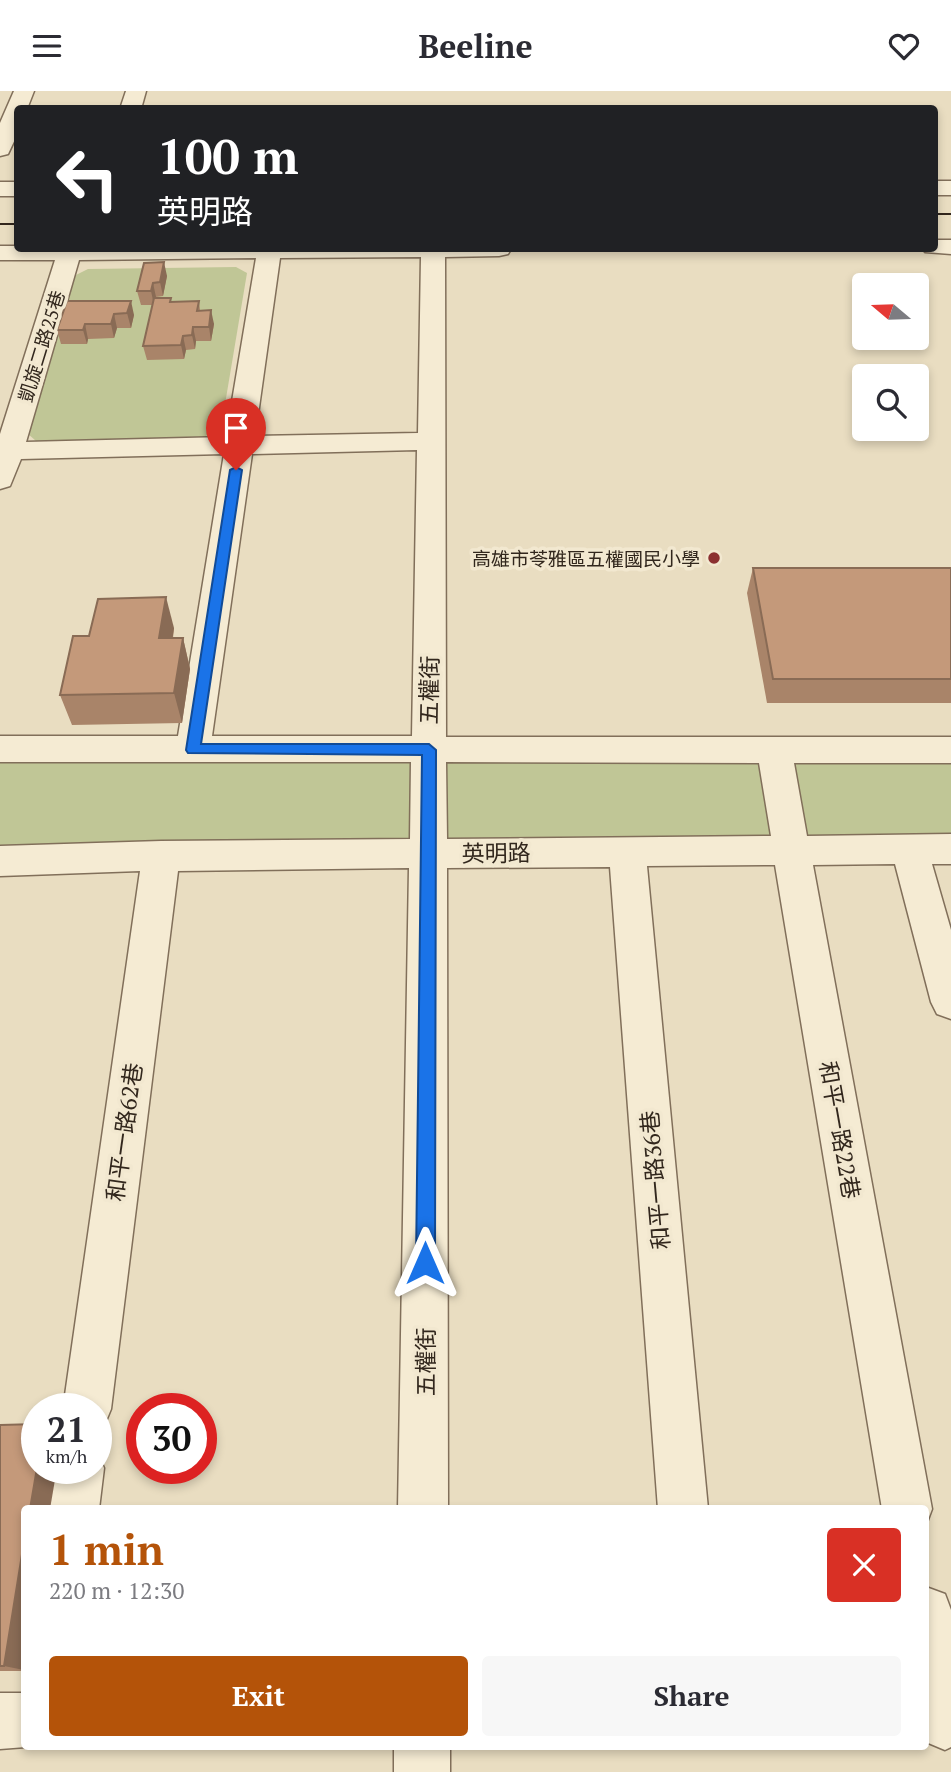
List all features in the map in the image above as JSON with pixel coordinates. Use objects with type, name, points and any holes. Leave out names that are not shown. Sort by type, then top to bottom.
[{"type":"street","points":[[0,149],[14,115]]},
{"type":"street","points":[[0,253],[136,252]]},
{"type":"street","points":[[193,750],[269,252]]},
{"type":"street","name":"五權街","points":[[424,1505],[433,252]]},
{"type":"street","name":"凱旋二路25巷","points":[[0,480],[4,451],[69,253]]},
{"type":"street","points":[[4,451],[432,441]]},
{"type":"street","points":[[0,750],[951,750]]},
{"type":"street","name":"和平一路22巷","points":[[774,751],[906,1505]]},
{"type":"street","points":[[910,849],[951,1002]]},
{"type":"street","name":"英明路","points":[[0,861],[162,856],[951,849]]},
{"type":"street","name":"和平一路36巷","points":[[627,851],[683,1505]]},
{"type":"street","name":"和平一路62巷","points":[[89,1393],[162,856]]},
{"type":"street","points":[[74,1505],[77,1484]]},
{"type":"street","points":[[929,1635],[941,1722]]},
{"type":"street","points":[[0,1721],[21,1720]]},
{"type":"street","points":[[422,1750],[422,1772]]},
{"type":"green space","points":[[236,267],[247,273],[221,428],[204,437],[36,441],[27,433],[74,276],[88,269]]},
{"type":"green space","points":[[0,762],[951,762],[951,853],[0,856]]},
{"type":"building","points":[[164,262],[160,282],[153,283],[151,291],[137,291],[144,263]]},
{"type":"building","points":[[154,298],[171,298],[170,302],[199,301],[197,311],[211,310],[209,327],[193,327],[192,335],[183,336],[181,345],[143,346]]},
{"type":"building","points":[[67,301],[131,301],[127,313],[114,314],[111,324],[85,324],[83,330],[57,330]]},
{"type":"building","points":[[753,568],[951,568],[951,679],[773,679]]},
{"type":"building","points":[[166,597],[159,638],[183,638],[174,693],[60,695],[73,636],[89,636],[98,599]]},
{"type":"building","points":[[21,1424],[21,1484],[34,1484],[31,1505],[21,1505],[21,1561],[4,1666],[0,1666],[0,1425]]},
{"type":"tram line","points":[[938,214],[951,214]]},
{"type":"tram line","points":[[0,224],[14,224]]},
{"type":"place","name":"高雄市苓雅區五權國民小學","points":[[714,558]]},
{"type":"route","points":[[236,470],[193,750],[429,750],[425,1263]]}]
